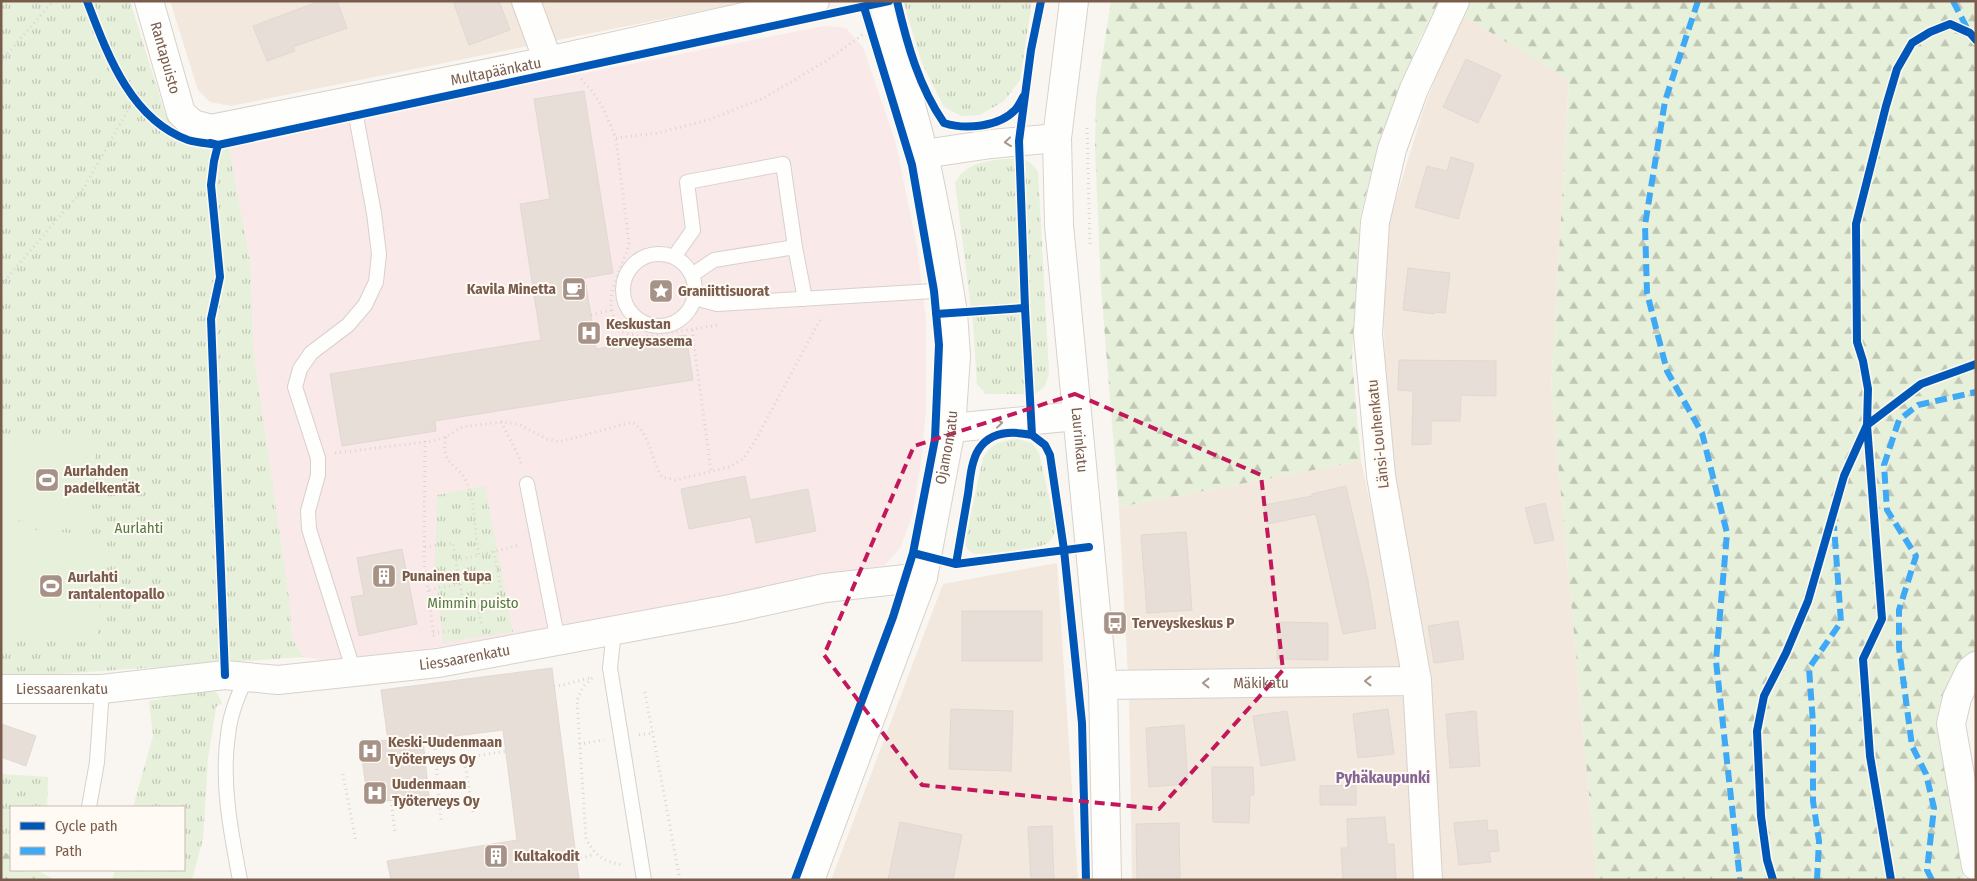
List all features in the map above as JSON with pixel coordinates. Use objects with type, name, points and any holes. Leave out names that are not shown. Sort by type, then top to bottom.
[{"type":"street","name":"Rantapuisto","points":[[149,1],[181,113]]},
{"type":"street","points":[[526,1],[548,61]]},
{"type":"street","name":"Multapäänkatu","points":[[181,113],[193,124],[212,129],[548,61],[815,1]]},
{"type":"street","name":"Laurinkatu","points":[[1074,1],[1057,138],[1059,225],[1103,685],[1107,880]]},
{"type":"street","name":"Länsi-Louhenkatu","points":[[1428,880],[1417,681],[1379,457],[1368,334],[1374,232],[1392,150],[1414,89],[1455,1]]},
{"type":"street","name":"Ojamonkatu","points":[[810,880],[923,577],[951,428],[956,356],[953,313],[924,154],[883,2]]},
{"type":"street","points":[[924,154],[1000,143],[1057,138]]},
{"type":"street","points":[[951,428],[1077,416]]},
{"type":"street","name":"Liessaarenkatu","points":[[1,689],[102,689],[225,675],[278,680],[438,663],[730,609],[825,588],[923,577]]},
{"type":"street","points":[[1976,666],[1970,671],[1957,698],[1951,724],[1976,866]]},
{"type":"street","name":"Mäkikatu","points":[[1103,685],[1417,681]]},
{"type":"lane","points":[[352,100],[374,212],[379,254],[376,282],[365,305],[348,325],[311,353],[300,369],[295,386],[318,458],[318,475],[308,511],[309,529],[354,672]]},
{"type":"lane","points":[[674,257],[693,230],[687,182],[783,164],[805,299]]},
{"type":"lane","points":[[692,275],[714,260],[795,246]]},
{"type":"lane","points":[[651,254],[663,254],[674,257],[684,264],[692,275],[695,286],[690,310],[671,324],[648,325],[637,319],[629,311],[624,300],[622,288],[625,277],[631,267],[640,258],[651,254]]},
{"type":"lane","points":[[694,298],[717,304],[934,292],[948,288]]},
{"type":"lane","points":[[527,484],[558,641]]},
{"type":"lane","points":[[614,630],[610,668],[643,874]]},
{"type":"lane","points":[[240,880],[229,817],[226,784],[227,736],[234,707],[246,677]]},
{"type":"lane","points":[[89,806],[97,762],[102,689]]},
{"type":"path","points":[[1,61],[53,1]]},
{"type":"path","points":[[840,11],[849,5],[883,2]]},
{"type":"path","points":[[616,138],[658,133],[708,120],[764,98],[826,61],[870,28],[873,38]]},
{"type":"path","points":[[129,91],[141,105]]},
{"type":"path","points":[[1,285],[84,188],[134,99]]},
{"type":"path","points":[[591,315],[612,310]]},
{"type":"path","points":[[318,458],[339,452],[425,442],[446,437],[462,427],[500,422],[518,424],[547,439],[560,442],[632,422],[641,428],[647,438],[654,465],[662,477],[675,480],[729,467],[744,458],[755,442],[822,315]]},
{"type":"path","points":[[692,330],[711,471]]},
{"type":"path","points":[[500,422],[519,457],[527,484]]},
{"type":"path","points":[[446,437],[444,449],[449,461],[466,480],[472,503],[479,555]]},
{"type":"path","points":[[425,442],[425,547],[428,590],[438,663]]},
{"type":"path","points":[[456,560],[538,541]]},
{"type":"path","points":[[425,547],[454,543],[464,608],[503,601],[494,551]]},
{"type":"path","points":[[428,590],[460,584]]},
{"type":"path","points":[[478,606],[482,626]]},
{"type":"path","points":[[554,687],[592,678],[610,668]]},
{"type":"path","points":[[592,678],[583,687],[577,700],[586,839],[595,854],[611,863],[643,874]]},
{"type":"path","points":[[645,692],[680,880]]},
{"type":"path","points":[[434,739],[442,820]]},
{"type":"path","points":[[473,812],[464,758],[506,751]]},
{"type":"path","points":[[343,774],[356,842]]},
{"type":"path","points":[[391,800],[395,832]]},
{"type":"path","points":[[576,860],[595,854]]},
{"type":"highlighted area","points":[[1075,394],[1261,475],[1283,670],[1159,809],[922,785],[824,655],[914,446]]},
{"type":"shaded area","points":[[170,1],[751,1],[231,106],[210,102],[198,90]]},
{"type":"shaded area","points":[[1462,15],[1569,79],[1551,387],[1597,880],[1439,880],[1388,464],[1383,301],[1390,218],[1423,111],[1449,43]]},
{"type":"shaded area","name":"Keskustan terveysasema","points":[[824,26],[846,28],[863,47],[896,144],[917,248],[926,319],[926,409],[921,462],[912,516],[900,548],[885,565],[455,645],[329,661],[303,657],[292,638],[290,605],[253,347],[251,266],[230,152],[235,142]]},
{"type":"shaded area","points":[[1361,461],[1408,676],[1128,676],[1119,507]]},
{"type":"shaded area","points":[[1057,563],[1078,880],[831,880],[943,584]]},
{"type":"shaded area","points":[[1411,686],[1421,880],[1132,880],[1129,692]]},
{"type":"green space","name":"Aurlahti","points":[[1,1],[130,1],[165,113],[188,131],[231,147],[230,152],[251,266],[253,347],[290,605],[292,638],[303,657],[1,678]]},
{"type":"green space","points":[[903,1],[1032,1],[1020,80],[1004,101],[980,115],[961,116],[944,107],[922,63]]},
{"type":"green space","points":[[1111,1],[1442,1],[1420,38],[1380,137],[1360,218],[1352,359],[1361,461],[1119,507],[1101,288],[1095,148],[1096,100]]},
{"type":"green space","points":[[1471,1],[1976,1],[1976,655],[1942,703],[1964,880],[1597,880],[1551,387],[1569,80],[1462,15]]},
{"type":"green space","points":[[1003,159],[1027,161],[1038,172],[1049,373],[1045,386],[1035,394],[986,394],[977,384],[973,324],[955,183],[959,176],[969,167]]},
{"type":"green space","name":"Aurlahden padelkentät","points":[[1,433],[97,442],[89,527],[1,519]]},
{"type":"green space","points":[[1017,439],[1032,443],[1039,453],[1056,528],[1054,534],[1052,539],[1044,545],[1026,549],[976,554],[967,548],[965,541],[983,458],[993,446]]},
{"type":"green space","name":"Mimmin puisto","points":[[485,486],[513,632],[443,643],[435,564],[437,495]]},
{"type":"green space","name":"Aurlahti rantalentopallo","points":[[1,527],[105,536],[97,643],[1,636]]},
{"type":"green space","points":[[210,689],[217,693],[222,703],[216,707],[208,758],[203,839],[192,880],[112,880],[115,871],[185,871],[185,806],[133,806],[153,736],[149,701]]},
{"type":"green space","points":[[1,774],[48,777],[47,806],[10,806],[10,855],[1,850]]},
{"type":"green space","points":[[1,850],[10,855],[10,871],[39,871],[55,880],[1,880]]},
{"type":"building","points":[[320,1],[337,1],[347,28],[293,47],[295,51],[267,61],[253,26]]},
{"type":"building","points":[[453,1],[499,1],[510,30],[469,45]]},
{"type":"building","points":[[1466,59],[1501,75],[1478,123],[1443,107]]},
{"type":"building","points":[[584,91],[613,273],[585,278],[596,349],[686,335],[693,380],[435,421],[436,431],[342,446],[330,374],[541,340],[520,204],[550,199],[534,99]]},
{"type":"building","points":[[1451,157],[1474,164],[1458,219],[1415,207],[1427,166],[1447,171]]},
{"type":"building","points":[[1408,268],[1450,273],[1445,313],[1435,312],[1434,314],[1403,310]]},
{"type":"building","points":[[1399,360],[1496,361],[1496,396],[1461,395],[1460,421],[1431,421],[1431,444],[1412,445],[1413,391],[1398,390]]},
{"type":"building","points":[[745,476],[750,500],[808,489],[816,531],[756,543],[751,517],[689,529],[681,489]]},
{"type":"building","points":[[1346,486],[1368,581],[1376,628],[1343,634],[1316,514],[1267,524],[1264,505],[1312,496],[1312,494]]},
{"type":"building","points":[[1545,503],[1554,540],[1535,544],[1525,508]]},
{"type":"building","points":[[1186,532],[1192,610],[1147,613],[1141,535]]},
{"type":"building","name":"Punainen tupa","points":[[402,549],[417,624],[359,636],[351,597],[364,595],[357,558]]},
{"type":"building","points":[[962,611],[1042,611],[1042,661],[962,661]]},
{"type":"building","points":[[1458,621],[1464,659],[1434,663],[1428,626]]},
{"type":"building","points":[[1278,622],[1328,623],[1328,660],[1277,659]]},
{"type":"building","points":[[552,668],[579,880],[391,880],[387,861],[517,840],[503,730],[423,740],[429,796],[368,803],[360,743],[388,740],[381,690]]},
{"type":"building","points":[[951,709],[1013,711],[1011,771],[949,769]]},
{"type":"building","points":[[1388,709],[1394,754],[1358,758],[1353,714]]},
{"type":"building","points":[[1287,711],[1295,760],[1261,766],[1253,716]]},
{"type":"building","points":[[1476,711],[1480,766],[1450,768],[1446,714]]},
{"type":"building","points":[[1,724],[36,736],[26,766],[1,757]]},
{"type":"building","points":[[1184,725],[1188,784],[1149,787],[1146,728]]},
{"type":"building","points":[[1212,767],[1253,767],[1254,795],[1250,795],[1249,823],[1213,822]]},
{"type":"building","points":[[1356,785],[1356,805],[1320,805],[1320,786]]},
{"type":"building","points":[[1385,817],[1387,844],[1394,844],[1396,880],[1343,880],[1341,848],[1348,848],[1347,819]]},
{"type":"building","points":[[1487,820],[1488,831],[1497,830],[1499,851],[1489,852],[1491,862],[1459,865],[1454,823]]},
{"type":"building","points":[[900,822],[962,835],[953,880],[888,880]]},
{"type":"building","points":[[1179,823],[1180,880],[1137,880],[1136,824]]},
{"type":"building","points":[[1052,826],[1054,880],[1031,880],[1028,827]]},
{"type":"marked path","points":[[1698,1],[1665,101],[1645,225],[1647,293],[1667,371],[1702,433],[1727,533],[1716,661],[1740,880]]},
{"type":"marked path","points":[[1953,1],[1969,32]]},
{"type":"marked path","points":[[1932,880],[1927,870],[1934,808],[1926,774],[1912,746],[1899,648],[1899,610],[1916,556],[1887,510],[1884,465],[1899,420],[1918,405],[1976,392]]},
{"type":"marked path","points":[[1817,880],[1819,841],[1813,801],[1813,723],[1809,668],[1841,622],[1834,526]]},
{"type":"cycle path","points":[[87,1],[112,62],[136,101],[151,117],[168,130],[188,140],[218,145],[889,1]]},
{"type":"cycle path","points":[[897,1],[915,65],[928,95],[944,123],[962,126],[991,123],[1008,116],[1016,109],[1023,97]]},
{"type":"cycle path","points":[[1041,1],[1031,50],[1019,141],[1025,308],[1032,435],[1045,445],[1050,455],[1064,550],[1082,723],[1086,880]]},
{"type":"cycle path","points":[[795,880],[893,617],[913,553],[935,439],[939,345],[934,291],[912,165],[864,7]]},
{"type":"cycle path","points":[[1773,880],[1767,860],[1761,816],[1757,731],[1764,696],[1786,653],[1808,601],[1844,476],[1867,425],[1868,389],[1863,361],[1857,342],[1856,224],[1897,69],[1912,43],[1930,32],[1950,24],[1970,33],[1976,40]]},
{"type":"cycle path","points":[[210,143],[218,145],[211,185],[220,277],[211,319],[225,675]]},
{"type":"cycle path","points":[[936,314],[1025,308]]},
{"type":"cycle path","points":[[1891,880],[1870,756],[1863,659],[1882,619],[1867,425],[1921,384],[1976,364]]},
{"type":"cycle path","points":[[956,564],[971,471],[979,449],[990,439],[1003,434],[1032,435]]},
{"type":"cycle path","points":[[913,553],[956,564],[1089,547]]},
{"type":"place","name":"Kavila Minetta","points":[[574,289]]},
{"type":"place","name":"Graniittisuorat","points":[[661,291]]},
{"type":"place","name":"Keskustan terveysasema","points":[[589,333]]},
{"type":"place","name":"Aurlahden padelkentät","points":[[47,480]]},
{"type":"place","name":"Punainen tupa","points":[[384,576]]},
{"type":"place","name":"Aurlahti rantalentopallo","points":[[51,586]]},
{"type":"place","name":"Terveyskeskus P","points":[[1115,623]]},
{"type":"place","name":"Keski-Uudenmaan Työterveys Oy","points":[[370,751]]},
{"type":"place","name":"Uudenmaan Työterveys Oy","points":[[375,793]]},
{"type":"place","name":"Kultakodit","points":[[496,856]]},
{"type":"district","name":"Pyhäkaupunki","points":[[1383,777]]}]
